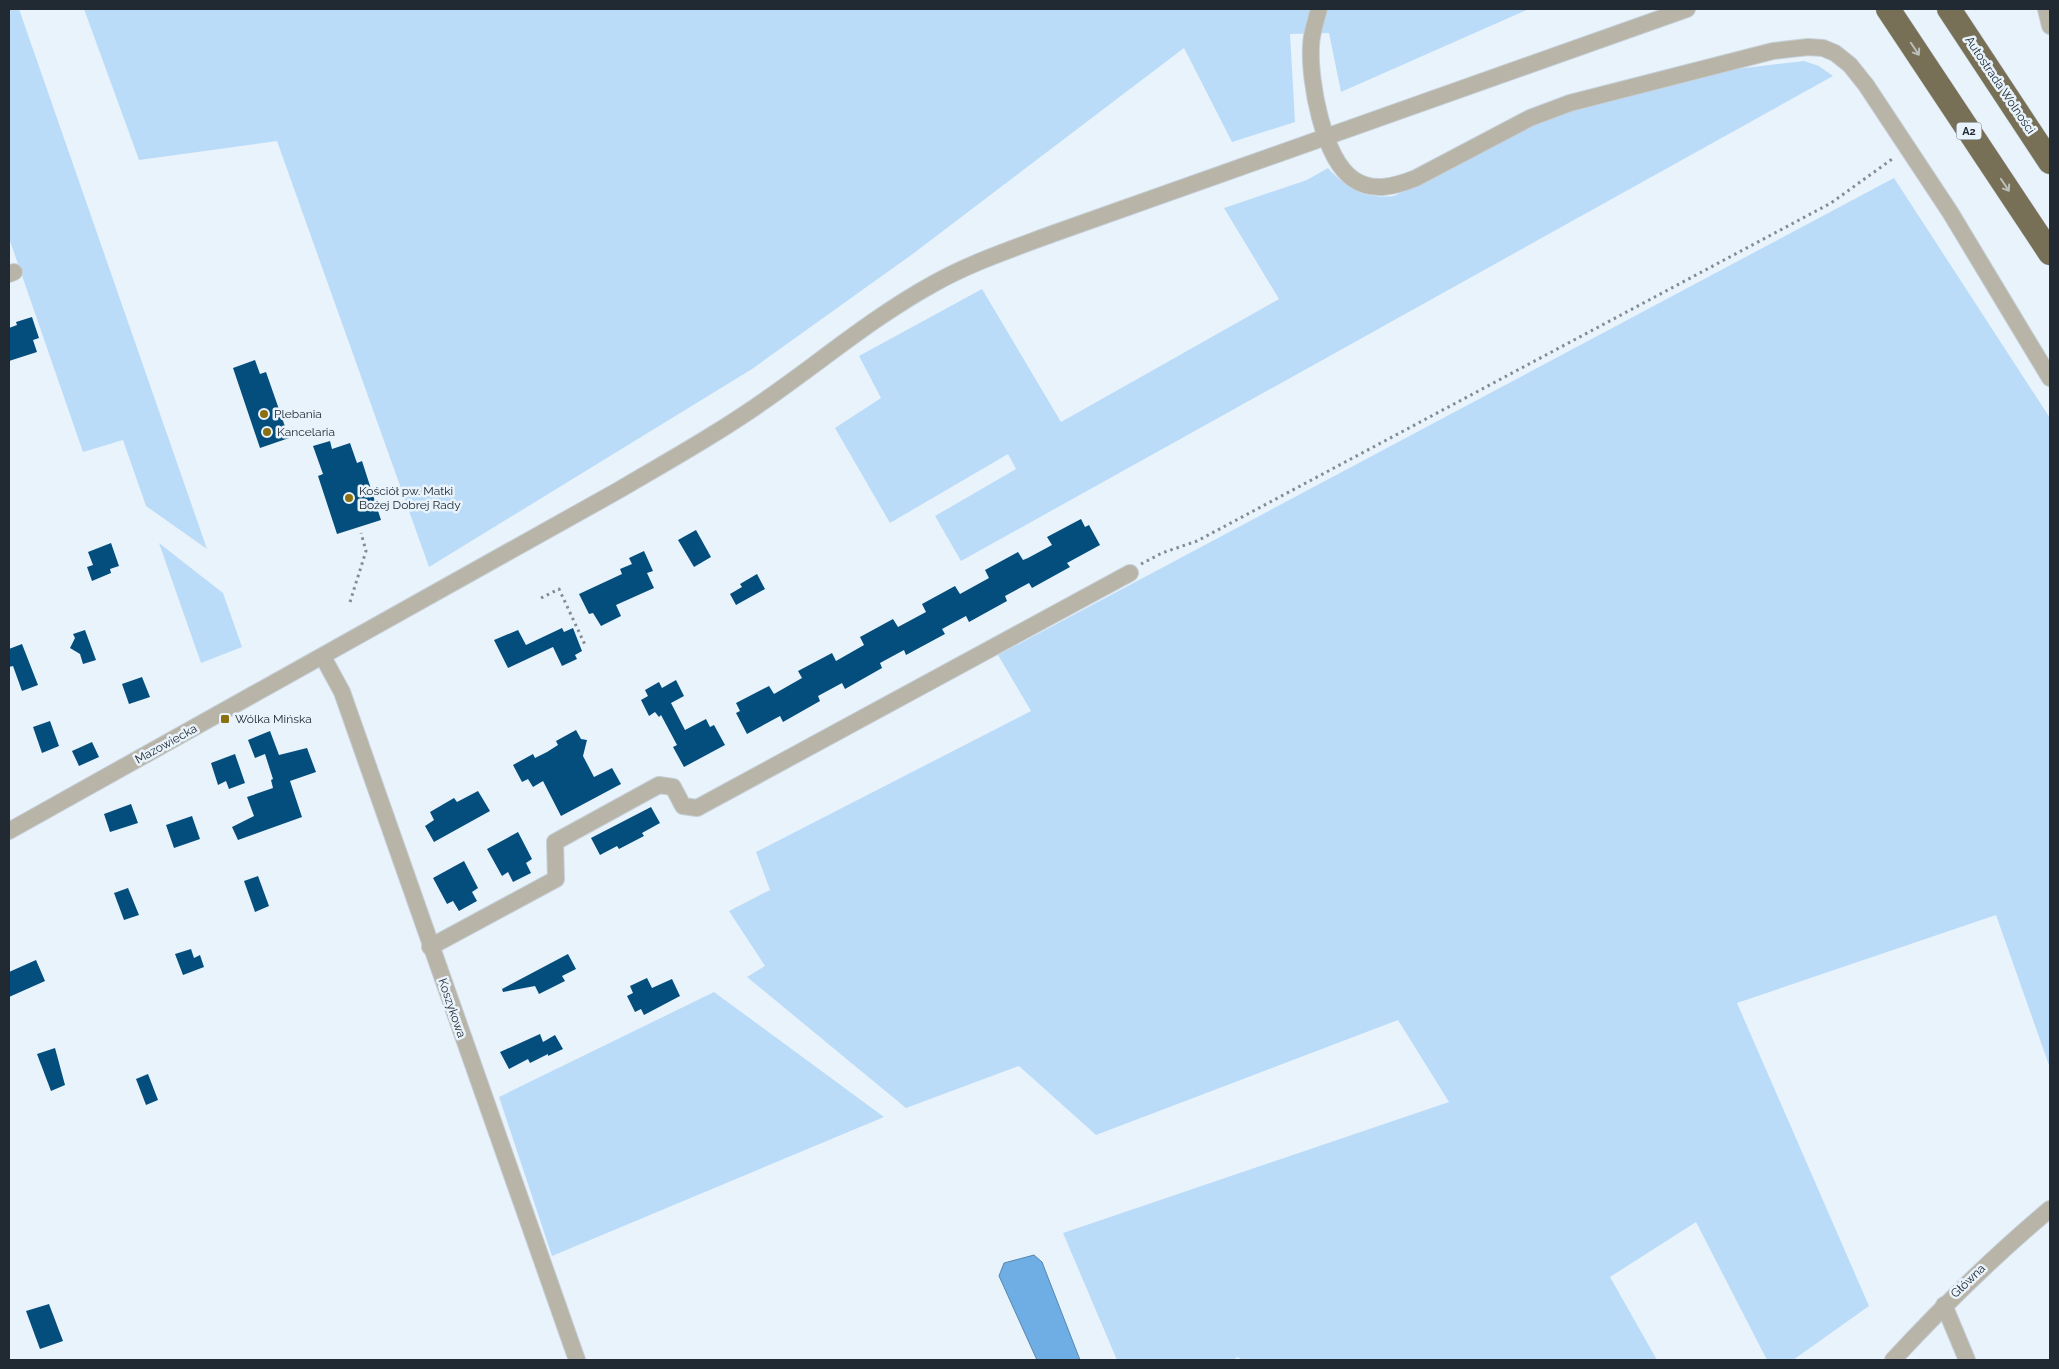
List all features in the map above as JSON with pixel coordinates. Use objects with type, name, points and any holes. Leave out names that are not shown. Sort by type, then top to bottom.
[{"type":"highway","name":"A2","points":[[1888,9],[2050,253]]},
{"type":"highway","name":"Autostrada Wolności","points":[[1949,9],[2050,162]]},
{"type":"street","points":[[1319,9],[1311,44],[1311,73],[1316,101],[1327,137],[1336,160],[1354,179],[1375,187],[1398,186],[1530,118],[1570,103],[1773,51],[1808,47],[1823,48],[1835,53],[1850,65],[1908,148],[2050,378]]},
{"type":"street","name":"Mazowiecka","points":[[9,831],[323,657],[698,444],[771,396],[864,326],[935,282],[971,265],[1052,234],[1687,9]]},
{"type":"street","points":[[2046,9],[2050,26]]},
{"type":"street","points":[[430,947],[556,879],[555,842],[659,785],[672,787],[683,806],[697,808],[1130,573]]},
{"type":"street","name":"Koszykowa","points":[[323,657],[342,692],[430,947],[577,1360]]},
{"type":"street","name":"Główna","points":[[1893,1360],[1944,1305],[2003,1248],[2050,1208]]},
{"type":"street","points":[[1944,1305],[1967,1360]]},
{"type":"path","points":[[1130,573],[1143,562],[1205,537],[1831,203],[1908,148]]},
{"type":"path","points":[[350,602],[366,551],[361,532]]},
{"type":"path","points":[[541,598],[559,589],[586,647]]},
{"type":"shaded area","points":[[9,9],[19,9],[207,549],[146,506],[123,440],[83,452],[9,238]]},
{"type":"shaded area","points":[[84,9],[1529,9],[1341,92],[1329,33],[1290,34],[1295,122],[1232,142],[1184,48],[914,253],[752,369],[429,567],[277,141],[139,160]]},
{"type":"shaded area","points":[[1804,61],[1819,66],[1833,76],[961,561],[935,516],[1016,469],[1008,454],[890,523],[835,428],[881,398],[859,356],[982,289],[1061,422],[1279,299],[1224,208],[1307,180],[1328,168],[1342,182],[1357,191],[1374,196],[1394,196],[1558,112],[1711,72]]},
{"type":"shaded area","points":[[1894,178],[2050,418],[2050,1068],[1996,915],[1737,1003],[1869,1306],[1793,1360],[1767,1360],[1696,1222],[1610,1277],[1657,1360],[1241,1360],[1238,1357],[1232,1360],[1117,1360],[1063,1233],[1449,1102],[1398,1020],[1096,1135],[1019,1066],[906,1108],[747,977],[765,966],[729,911],[770,890],[756,852],[1031,711],[998,655]]},
{"type":"shaded area","points":[[159,543],[223,593],[242,647],[201,663]]},
{"type":"shaded area","points":[[714,992],[884,1117],[552,1256],[499,1097]]},
{"type":"water","points":[[1034,1255],[1042,1262],[1080,1360],[1037,1360],[999,1276],[1004,1263]]},
{"type":"building","points":[[32,317],[39,338],[33,340],[37,352],[9,361],[9,328],[17,325],[16,322]]},
{"type":"building","name":"Plebania","points":[[255,360],[260,374],[266,372],[289,438],[260,448],[233,368]]},
{"type":"building","name":"Kościół pw. Matki Bożej Dobrej Rady","points":[[330,441],[332,449],[350,443],[357,463],[362,461],[381,520],[337,534],[318,476],[323,474],[313,446]]},
{"type":"building","points":[[1081,519],[1085,527],[1089,525],[1100,545],[1067,563],[1070,567],[1032,588],[1029,583],[1005,596],[1007,601],[969,622],[966,616],[942,629],[945,634],[906,655],[904,650],[880,663],[882,668],[845,689],[842,683],[818,696],[820,701],[783,722],[780,716],[747,734],[736,713],[740,711],[736,703],[769,686],[774,694],[802,678],[798,671],[832,653],[836,661],[864,645],[860,637],[893,619],[898,627],[926,612],[922,604],[955,586],[960,594],[989,578],[985,570],[1018,552],[1023,560],[1028,558],[1052,545],[1047,537]]},
{"type":"building","points":[[696,530],[711,557],[694,567],[678,540]]},
{"type":"building","points":[[111,543],[119,566],[110,569],[111,573],[92,581],[87,567],[93,565],[88,552]]},
{"type":"building","points":[[644,551],[653,571],[647,573],[654,588],[616,605],[621,616],[601,626],[593,613],[589,614],[579,594],[622,574],[620,569],[632,564],[629,558]]},
{"type":"building","points":[[757,574],[765,589],[736,605],[730,594],[742,587],[740,584]]},
{"type":"building","points":[[562,628],[564,632],[573,628],[582,651],[575,655],[577,659],[562,666],[553,647],[508,668],[494,640],[518,630],[526,645]]},
{"type":"building","points":[[85,630],[96,660],[83,664],[80,654],[70,648],[75,638],[73,634]]},
{"type":"building","points":[[22,644],[38,685],[22,691],[13,666],[9,667],[9,649]]},
{"type":"building","points":[[142,677],[150,697],[129,704],[122,684]]},
{"type":"building","points":[[676,680],[684,696],[671,703],[685,730],[706,719],[710,727],[714,725],[725,745],[684,767],[673,747],[677,745],[661,715],[659,717],[655,712],[649,716],[641,700],[648,696],[645,690],[659,682],[662,688]]},
{"type":"building","points":[[50,721],[59,746],[42,753],[33,727]]},
{"type":"building","points":[[576,730],[581,739],[587,740],[583,756],[594,777],[612,768],[621,784],[561,816],[543,781],[533,787],[528,779],[522,782],[513,765],[533,754],[535,758],[547,752],[558,745],[556,741]]},
{"type":"building","points":[[270,731],[279,755],[307,748],[316,772],[290,781],[302,817],[238,840],[232,827],[254,816],[247,797],[273,788],[271,780],[273,779],[265,754],[255,758],[248,740]]},
{"type":"building","points":[[92,742],[99,757],[79,766],[72,751]]},
{"type":"building","points":[[235,754],[245,783],[229,789],[226,781],[218,785],[211,763]]},
{"type":"building","points":[[478,791],[490,811],[434,842],[425,826],[434,820],[430,812],[454,798],[457,802]]},
{"type":"building","points":[[131,804],[138,823],[110,832],[104,814]]},
{"type":"building","points":[[651,807],[660,823],[642,833],[644,836],[619,849],[617,846],[600,855],[591,838]]},
{"type":"building","points":[[192,816],[200,839],[174,848],[166,825]]},
{"type":"building","points":[[518,832],[532,859],[526,863],[531,873],[513,882],[508,872],[502,876],[487,849]]},
{"type":"building","points":[[464,861],[478,888],[472,892],[477,901],[459,911],[453,901],[447,904],[433,878]]},
{"type":"building","points":[[258,876],[269,906],[255,912],[244,881]]},
{"type":"building","points":[[128,888],[139,915],[124,920],[114,893]]},
{"type":"building","points":[[191,949],[194,958],[200,955],[204,967],[183,975],[175,954]]},
{"type":"building","points":[[568,954],[576,969],[562,976],[565,981],[539,994],[535,986],[503,992],[502,989]]},
{"type":"building","points":[[36,960],[45,981],[9,997],[9,972]]},
{"type":"building","points":[[647,978],[652,988],[672,979],[680,996],[644,1015],[641,1009],[635,1012],[627,996],[633,993],[630,986]]},
{"type":"building","points":[[540,1034],[543,1042],[555,1035],[563,1049],[530,1063],[528,1059],[509,1069],[500,1052]]},
{"type":"building","points":[[55,1048],[65,1085],[51,1091],[37,1054]]},
{"type":"building","points":[[148,1074],[158,1100],[146,1105],[136,1079]]},
{"type":"building","points":[[49,1304],[63,1341],[40,1349],[26,1311]]},
{"type":"place","name":"Plebania","points":[[264,414]]},
{"type":"place","name":"Kancelaria","points":[[267,432]]},
{"type":"place","name":"Kościół pw. Matki Bożej Dobrej Rady","points":[[349,498]]},
{"type":"place","name":"Wólka Mińska","points":[[225,719]]}]
